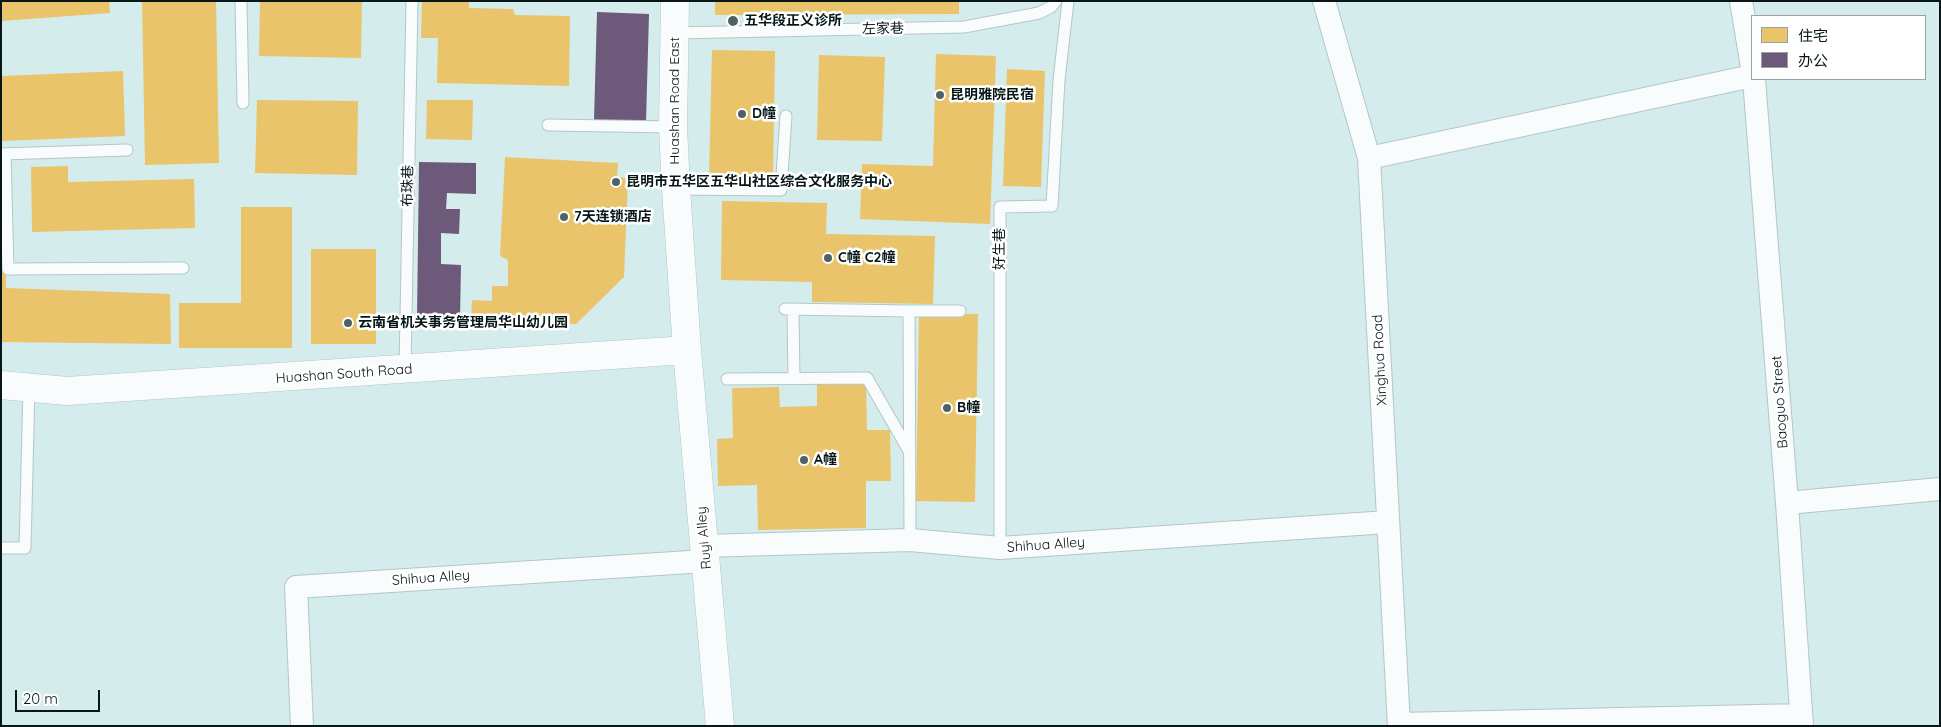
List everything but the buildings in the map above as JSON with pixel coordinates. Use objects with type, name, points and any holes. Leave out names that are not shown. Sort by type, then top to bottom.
[{"type":"street","name":"Huashan Road East","points":[[675,1],[673,127],[687,350]]},
{"type":"street","name":"Xinghua Road","points":[[1324,1],[1370,158],[1399,725]]},
{"type":"street","points":[[1741,1],[1751,61]]},
{"type":"street","points":[[1370,158],[1751,78]]},
{"type":"street","name":"Baoguo Street","points":[[1753,80],[1787,503],[1802,720]]},
{"type":"street","name":"Huashan South Road","points":[[1,386],[67,391],[687,350]]},
{"type":"street","name":"Ruyi Alley","points":[[687,350],[720,726]]},
{"type":"street","points":[[1787,503],[1940,489]]},
{"type":"street","name":"Shihua Alley","points":[[302,726],[296,587],[705,553],[910,540],[1000,548],[1388,522]]},
{"type":"street","points":[[1399,725],[1802,720]]},
{"type":"lane","points":[[241,1],[243,103]]},
{"type":"lane","name":"布珠巷","points":[[405,370],[412,1]]},
{"type":"lane","name":"左家巷","points":[[674,33],[964,27],[1039,13],[1051,7],[1056,1]]},
{"type":"lane","name":"好生巷","points":[[1000,548],[1000,207],[1052,206],[1059,80],[1068,1]]},
{"type":"lane","points":[[676,189],[781,190],[786,116]]},
{"type":"lane","points":[[548,125],[673,127]]},
{"type":"lane","points":[[127,150],[3,154],[8,269],[183,268]]},
{"type":"lane","points":[[794,379],[789,309],[960,311]]},
{"type":"lane","points":[[909,310],[910,540]]},
{"type":"lane","points":[[727,379],[867,378],[910,453]]},
{"type":"lane","points":[[1,548],[24,548],[29,388]]},
{"type":"place","name":"五华段正义诊所","points":[[733,21]]},
{"type":"place","name":"昆明雅院民宿","points":[[940,95]]},
{"type":"place","name":"D幢","points":[[742,114]]},
{"type":"place","name":"昆明市五华区五华山社区综合文化服务中心","points":[[616,182]]},
{"type":"place","name":"7天连锁酒店","points":[[564,217]]},
{"type":"place","name":"C幢 C2幢","points":[[828,258]]},
{"type":"place","name":"云南省机关事务管理局华山幼儿园","points":[[348,323]]},
{"type":"place","name":"B幢","points":[[947,408]]},
{"type":"place","name":"A幢","points":[[804,460]]}]
